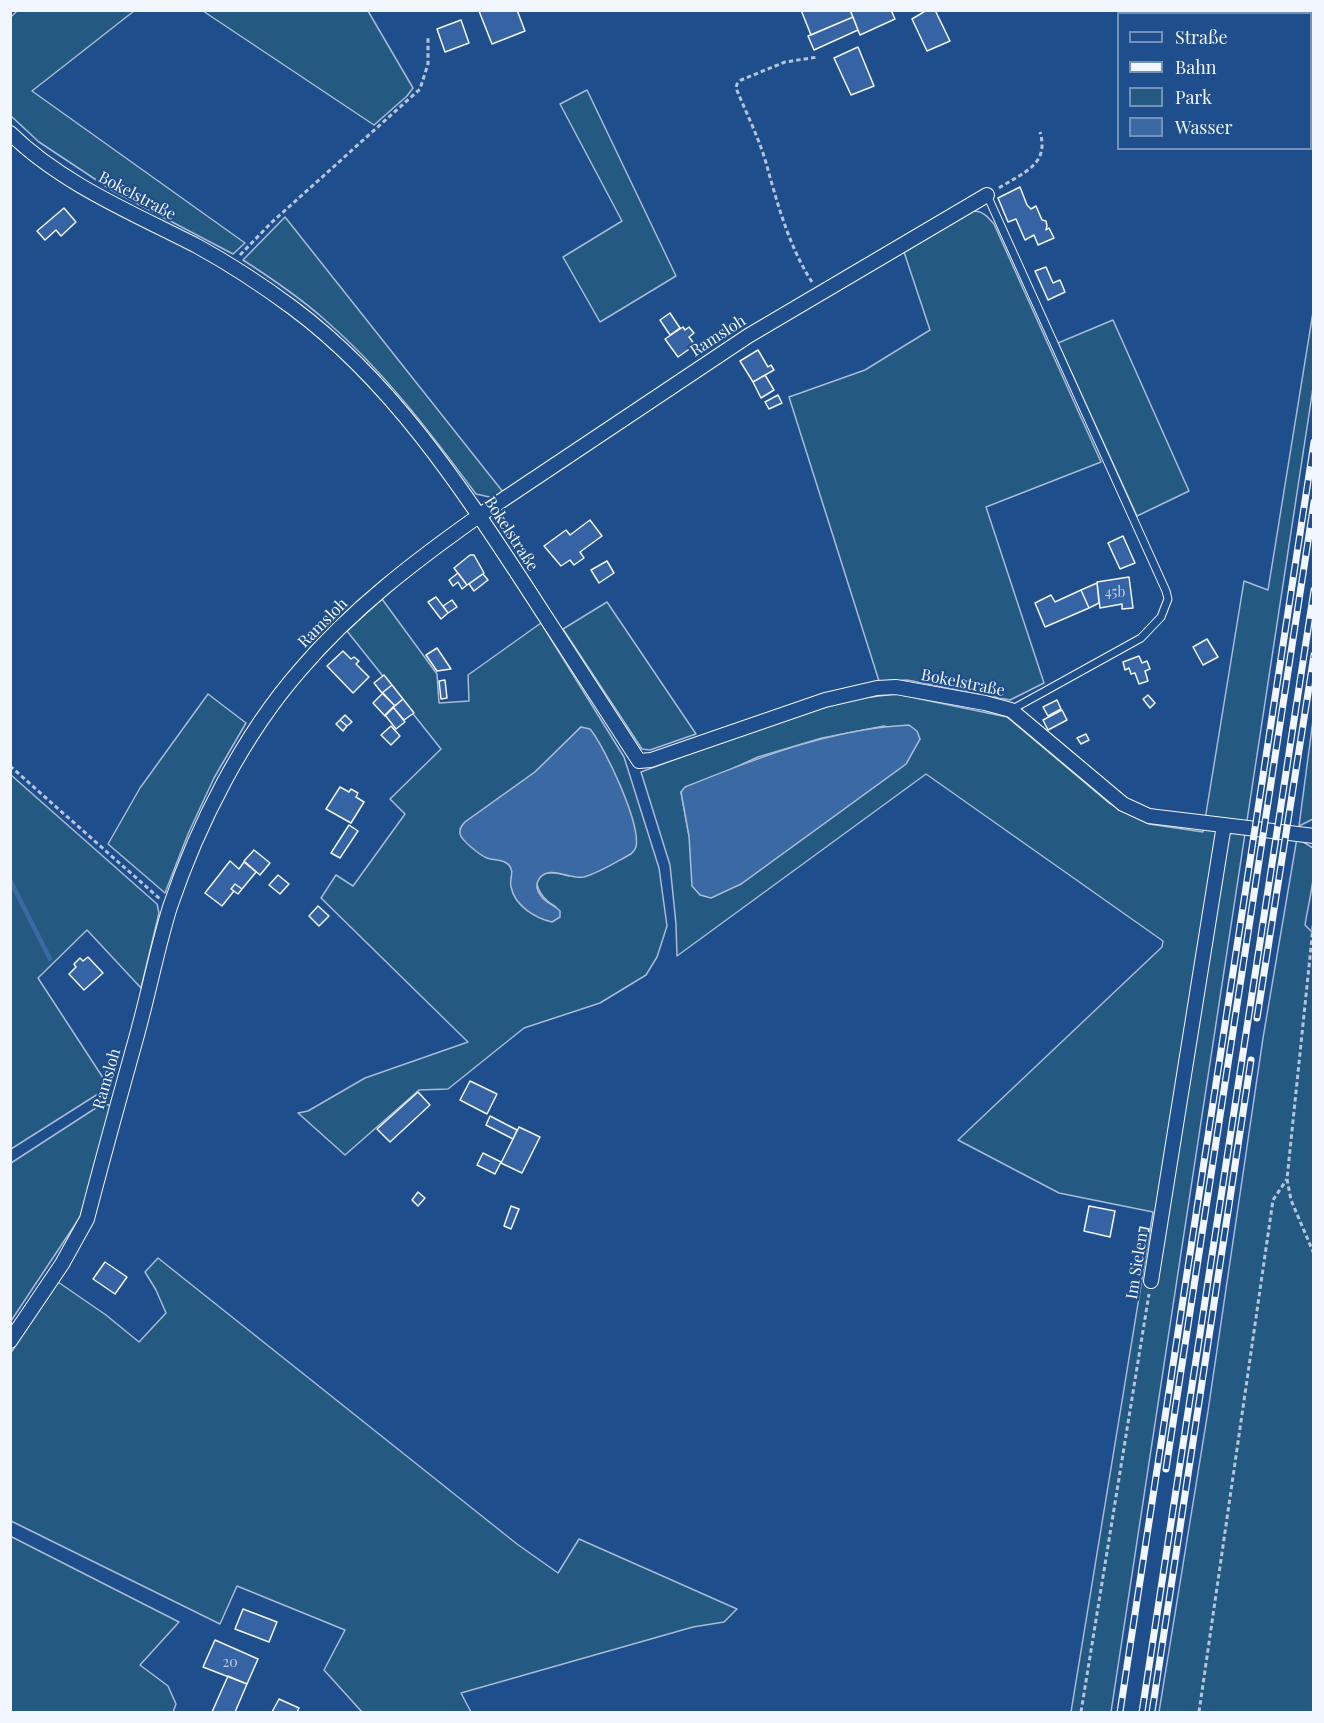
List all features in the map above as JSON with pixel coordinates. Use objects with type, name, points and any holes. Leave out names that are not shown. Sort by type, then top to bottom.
[{"type":"street","name":"Bokelstraße","points":[[10,133],[22,145],[60,173],[232,266],[293,308],[354,361],[405,415],[480,515],[639,761],[651,760],[825,700],[877,688],[896,687],[993,704],[1011,710],[1113,796],[1140,813],[1314,836]]},
{"type":"street","name":"Ramsloh","points":[[10,1341],[62,1264],[87,1219],[170,908],[196,839],[224,783],[256,729],[299,671],[358,610],[437,545],[480,515],[715,357],[987,195]]},
{"type":"street","name":"Im Sielen","points":[[1151,1281],[1224,825]]},
{"type":"lane","name":"Bokelstraße","points":[[987,195],[1168,599],[1161,617],[1151,629],[1128,647],[1011,710]]},
{"type":"path","points":[[232,266],[244,250],[271,223],[420,89],[426,77],[428,37]]},
{"type":"path","points":[[818,57],[784,62],[741,80],[736,88],[768,170],[792,246],[819,294]]},
{"type":"path","points":[[987,195],[1027,170],[1041,158],[1043,150],[1040,132]]},
{"type":"path","points":[[10,766],[170,908]]},
{"type":"path","points":[[1314,918],[1287,1179],[1291,1200],[1314,1254]]},
{"type":"path","points":[[1199,1713],[1273,1200],[1287,1179]]},
{"type":"path","name":"Im Sielen","points":[[1081,1713],[1151,1281]]},
{"type":"green space","points":[[18,10],[134,11],[32,91],[245,243],[233,254],[113,191],[39,142],[11,116],[11,17]]},
{"type":"green space","points":[[203,11],[368,11],[413,88],[374,125]]},
{"type":"green space","points":[[587,90],[676,276],[600,322],[563,257],[622,221],[560,104]]},
{"type":"green space","points":[[973,211],[985,214],[994,224],[1101,462],[986,507],[1044,683],[1010,700],[907,680],[879,681],[789,397],[865,370],[930,330],[904,252]]},
{"type":"green space","points":[[285,217],[503,492],[494,498],[476,494],[423,425],[366,359],[305,303],[243,260]]},
{"type":"green space","points":[[1313,312],[1313,388],[1111,1712],[1071,1712],[1153,1212],[1059,1193],[958,1140],[1162,947],[1163,941],[926,774],[677,956],[670,865],[641,772],[785,718],[855,699],[896,694],[1007,717],[1109,803],[1149,824],[1203,832],[1244,581],[1268,590]],"holes":[[[884,726],[920,739],[906,764],[741,884],[689,836],[681,792],[758,757],[822,738]]]},
{"type":"green space","points":[[1113,320],[1189,491],[1137,516],[1058,343]]},
{"type":"green space","points":[[382,599],[437,674],[439,703],[469,701],[468,675],[541,623],[624,757],[659,868],[667,926],[657,957],[646,975],[600,1003],[524,1028],[448,1089],[419,1090],[345,1155],[298,1113],[308,1111],[365,1078],[468,1042],[321,898],[336,875],[353,886],[405,814],[390,799],[441,749],[347,631]],"holes":[[[581,727],[569,876],[545,873],[537,880],[537,886],[544,897],[556,907],[511,886],[512,870],[509,865],[460,829],[465,822],[535,772]]]},
{"type":"green space","points":[[607,602],[696,734],[650,750],[642,749],[563,629]]},
{"type":"green space","points":[[208,694],[246,723],[214,778],[188,834],[165,893],[108,844],[140,788]]},
{"type":"green space","points":[[1313,720],[1313,819],[1299,826]]},
{"type":"green space","points":[[11,775],[157,904],[159,913],[141,988],[87,930],[38,978],[109,1087],[11,1149]]},
{"type":"green space","points":[[1297,838],[1313,848],[1314,857],[1312,887],[1305,925],[1314,934],[1313,1712],[1159,1712],[1208,1411],[1263,1038]]},
{"type":"green space","points":[[102,1104],[109,1105],[111,1111],[80,1217],[11,1321],[11,1163]]},
{"type":"green space","points":[[158,1258],[517,1544],[558,1573],[579,1539],[737,1609],[724,1622],[693,1627],[461,1693],[471,1712],[362,1712],[324,1670],[345,1630],[237,1586],[220,1624],[11,1521],[10,1354],[58,1282],[106,1315],[139,1342],[166,1313],[145,1272]]},
{"type":"green space","points":[[10,1536],[179,1622],[140,1665],[168,1686],[176,1704],[173,1712],[11,1712]]},
{"type":"water","points":[[909,725],[917,731],[920,739],[906,764],[741,884],[711,898],[700,895],[692,886],[689,836],[681,792],[685,787],[767,756],[822,739],[851,732]]},
{"type":"water","points":[[581,727],[590,729],[612,768],[628,804],[636,836],[636,847],[631,854],[584,877],[554,873],[543,875],[537,883],[538,892],[560,911],[560,917],[552,922],[539,918],[517,900],[511,887],[512,870],[509,865],[504,861],[484,857],[464,840],[460,830],[465,822],[535,772]]},
{"type":"building","points":[[517,10],[525,31],[492,44],[479,11]]},
{"type":"building","points":[[801,10],[850,10],[853,17],[811,35]]},
{"type":"building","points":[[850,10],[891,10],[895,19],[860,35]]},
{"type":"building","points":[[927,10],[935,10],[950,41],[927,51],[912,19]]},
{"type":"building","points":[[853,17],[858,30],[814,50],[808,36]]},
{"type":"building","points":[[461,20],[469,43],[445,52],[437,29]]},
{"type":"building","points":[[858,47],[874,86],[851,95],[834,58]]},
{"type":"building","points":[[1020,187],[1027,205],[1031,209],[1036,206],[1042,220],[1046,221],[1046,230],[1049,228],[1054,238],[1038,245],[1034,235],[1025,240],[1016,219],[1008,222],[998,198]]},
{"type":"building","points":[[64,208],[76,222],[61,236],[56,230],[45,240],[37,231]]},
{"type":"building","points":[[1046,267],[1053,283],[1060,280],[1065,292],[1048,300],[1035,271]]},
{"type":"building","points":[[670,313],[680,328],[670,335],[660,320]]},
{"type":"building","points":[[683,327],[685,330],[689,327],[694,333],[689,337],[695,345],[678,357],[665,339]]},
{"type":"building","points":[[758,350],[768,367],[771,365],[774,370],[753,382],[740,361]]},
{"type":"building","points":[[765,375],[774,390],[761,398],[753,382]]},
{"type":"building","points":[[778,395],[782,403],[769,409],[765,402]]},
{"type":"building","points":[[590,520],[602,536],[580,552],[584,558],[574,565],[570,560],[561,566],[544,546],[566,530],[570,535]]},
{"type":"building","points":[[1123,536],[1135,563],[1120,569],[1108,543]]},
{"type":"building","points":[[470,555],[474,555],[484,573],[467,585],[454,568]]},
{"type":"building","points":[[607,561],[614,573],[599,583],[591,570]]},
{"type":"building","points":[[458,573],[467,585],[462,589],[458,582],[453,586],[449,580]]},
{"type":"building","points":[[483,574],[488,580],[474,591],[469,584]]},
{"type":"building","points":[[1129,577],[1133,608],[1122,609],[1122,604],[1100,608],[1097,582]]},
{"type":"building","points":[[1097,583],[1099,603],[1089,608],[1081,590]]},
{"type":"building","points":[[1081,590],[1089,608],[1045,627],[1035,603],[1051,595],[1055,602]]},
{"type":"building","points":[[436,597],[448,613],[441,619],[428,602]]},
{"type":"building","points":[[452,600],[457,607],[448,613],[443,606]]},
{"type":"building","points":[[1207,639],[1218,657],[1203,665],[1193,647]]},
{"type":"building","points":[[437,648],[451,669],[437,671],[426,655]]},
{"type":"building","points":[[343,651],[351,659],[354,657],[359,661],[356,664],[369,677],[353,693],[327,666]]},
{"type":"building","points":[[1139,656],[1142,663],[1147,661],[1150,669],[1145,671],[1148,681],[1139,684],[1135,673],[1131,674],[1129,668],[1125,670],[1123,662]]},
{"type":"building","points":[[384,675],[392,685],[382,693],[374,683]]},
{"type":"building","points":[[445,680],[447,698],[441,699],[439,681]]},
{"type":"building","points":[[392,685],[403,699],[395,706],[382,693]]},
{"type":"building","points":[[383,693],[395,706],[385,716],[373,703]]},
{"type":"building","points":[[1148,695],[1155,703],[1150,708],[1143,699]]},
{"type":"building","points":[[403,699],[414,713],[404,720],[393,707]]},
{"type":"building","points":[[1057,700],[1061,709],[1048,716],[1043,707]]},
{"type":"building","points":[[393,707],[405,722],[396,729],[385,715]]},
{"type":"building","points":[[1062,710],[1067,720],[1048,730],[1043,720]]},
{"type":"building","points":[[345,715],[352,722],[347,726],[340,720]]},
{"type":"building","points":[[340,720],[347,726],[343,731],[336,724]]},
{"type":"building","points":[[391,726],[400,736],[391,745],[381,735]]},
{"type":"building","points":[[1086,734],[1089,740],[1081,744],[1077,738]]},
{"type":"building","points":[[340,787],[349,792],[351,789],[358,793],[356,797],[364,802],[351,823],[326,809]]},
{"type":"building","points":[[349,825],[358,831],[340,858],[331,853]]},
{"type":"building","points":[[254,850],[270,863],[260,875],[244,861]]},
{"type":"building","points":[[230,861],[239,869],[244,862],[256,872],[242,889],[235,884],[231,889],[234,891],[222,906],[205,893]]},
{"type":"building","points":[[278,875],[289,884],[280,894],[269,885]]},
{"type":"building","points":[[235,884],[242,889],[238,894],[231,889]]},
{"type":"building","points":[[318,906],[329,916],[319,926],[309,916]]},
{"type":"building","points":[[88,957],[103,973],[84,990],[69,974],[76,967],[74,964],[80,958],[83,961]]},
{"type":"building","points":[[470,1081],[497,1094],[487,1114],[460,1100]]},
{"type":"building","points":[[418,1092],[430,1105],[390,1142],[377,1129]]},
{"type":"building","points":[[490,1116],[517,1130],[513,1139],[486,1125]]},
{"type":"building","points":[[519,1127],[540,1137],[522,1173],[501,1163]]},
{"type":"building","points":[[483,1153],[501,1162],[495,1174],[477,1165]]},
{"type":"building","points":[[418,1192],[425,1198],[418,1206],[412,1200]]},
{"type":"building","points":[[511,1206],[519,1209],[511,1229],[504,1226]]},
{"type":"building","points":[[1089,1206],[1115,1211],[1110,1237],[1084,1231]]},
{"type":"building","points":[[1140,1227],[1149,1229],[1146,1245],[1137,1243]]},
{"type":"building","points":[[105,1262],[127,1277],[115,1294],[93,1279]]},
{"type":"building","points":[[243,1609],[277,1622],[269,1642],[235,1629]]},
{"type":"building","points":[[215,1640],[258,1659],[247,1684],[203,1667]]},
{"type":"building","points":[[228,1676],[247,1684],[235,1712],[212,1712]]},
{"type":"building","points":[[279,1699],[299,1708],[297,1712],[272,1712]]},
{"type":"waterway","points":[[10,880],[50,959]]},
{"type":"railway","points":[[1120,1712],[1314,442]]},
{"type":"railway","points":[[1166,1469],[1314,502]]},
{"type":"railway","points":[[1142,1712],[1314,590]]},
{"type":"railway","points":[[1257,1018],[1314,655]]},
{"type":"railway","points":[[1152,1712],[1251,1060]]}]
